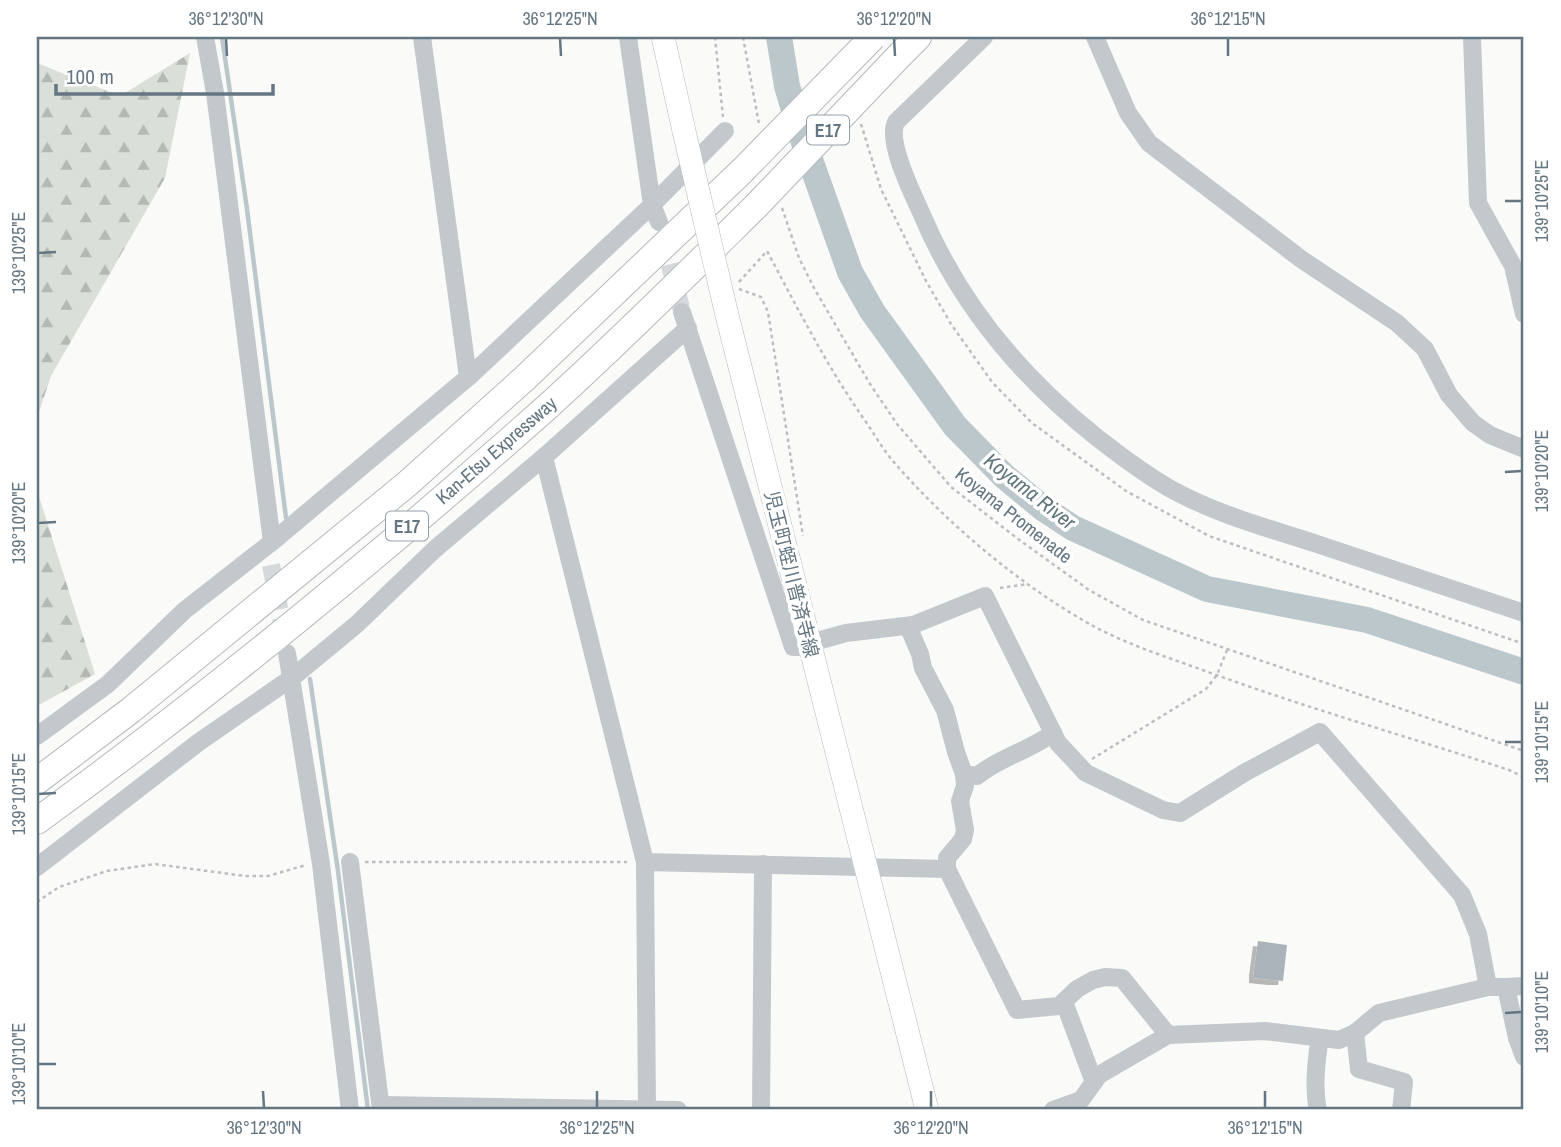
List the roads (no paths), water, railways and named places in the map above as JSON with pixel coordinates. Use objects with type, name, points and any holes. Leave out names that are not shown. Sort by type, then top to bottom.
[{"type":"highway","name":"Kan-Etsu Expressway","points":[[37,781],[131,710],[407,484],[525,378],[742,171],[873,37]]},
{"type":"highway","name":"Kan-Etsu Expressway","points":[[37,821],[204,695],[547,407],[768,205],[909,46]]},
{"type":"main road","name":"児玉町蛭川普済寺線","points":[[663,37],[726,311],[927,1110]]},
{"type":"street","points":[[205,37],[215,93],[267,553]]},
{"type":"street","points":[[422,37],[468,377]]},
{"type":"street","points":[[628,37],[652,205],[659,222]]},
{"type":"street","points":[[984,37],[901,117],[893,128],[898,153],[929,230],[958,282],[999,343],[1026,375],[1048,397],[1097,437],[1169,488],[1204,505],[1524,613]]},
{"type":"street","points":[[1095,37],[1128,113],[1149,143],[1301,259],[1397,323],[1425,349],[1449,395],[1473,423],[1490,435],[1524,449]]},
{"type":"street","points":[[1472,37],[1478,204],[1513,265],[1524,314]]},
{"type":"street","points":[[37,736],[108,684],[186,610],[267,553],[468,377],[652,205],[725,131]]},
{"type":"street","points":[[37,867],[199,742],[293,677],[357,624],[435,550],[544,457],[685,320],[793,647],[809,647],[821,640],[846,633],[908,626],[985,596],[1058,743],[1086,773],[1163,810],[1180,813],[1244,773],[1320,732],[1462,895],[1524,1057]]},
{"type":"street","points":[[544,457],[645,862],[647,1110]]},
{"type":"street","points":[[908,626],[923,668],[945,710],[964,774],[965,786],[960,801],[965,830],[963,839],[947,858],[947,869],[1017,1010],[1059,1006],[1077,989],[1093,980],[1105,977],[1122,978],[1168,1035]]},
{"type":"street","points":[[288,653],[321,864],[350,1110]]},
{"type":"street","points":[[964,774],[977,776],[989,766],[1036,746],[1053,733]]},
{"type":"street","points":[[350,862],[381,1107],[678,1110]]},
{"type":"street","points":[[645,862],[947,869]]},
{"type":"street","points":[[761,1110],[763,864]]},
{"type":"street","points":[[1053,1110],[1083,1105],[1100,1075],[1168,1035],[1265,1031],[1339,1040],[1355,1033],[1379,1013],[1497,987],[1524,986]]},
{"type":"street","points":[[1064,1002],[1094,1082]]},
{"type":"street","points":[[1355,1033],[1359,1069],[1404,1082],[1401,1110]]},
{"type":"street","points":[[1318,1110],[1316,1058],[1320,1038]]},
{"type":"waterway","points":[[222,37],[286,518]]},
{"type":"waterway","name":"Koyama River","points":[[779,37],[787,86],[802,137],[850,272],[872,311],[955,426],[1004,476],[1044,509],[1073,528],[1207,589],[1367,620],[1524,672]]},
{"type":"waterway","points":[[310,679],[338,871],[368,1110]]},
{"type":"tunnel","points":[[663,238],[682,312]]},
{"type":"tunnel","points":[[271,565],[285,639]]}]
